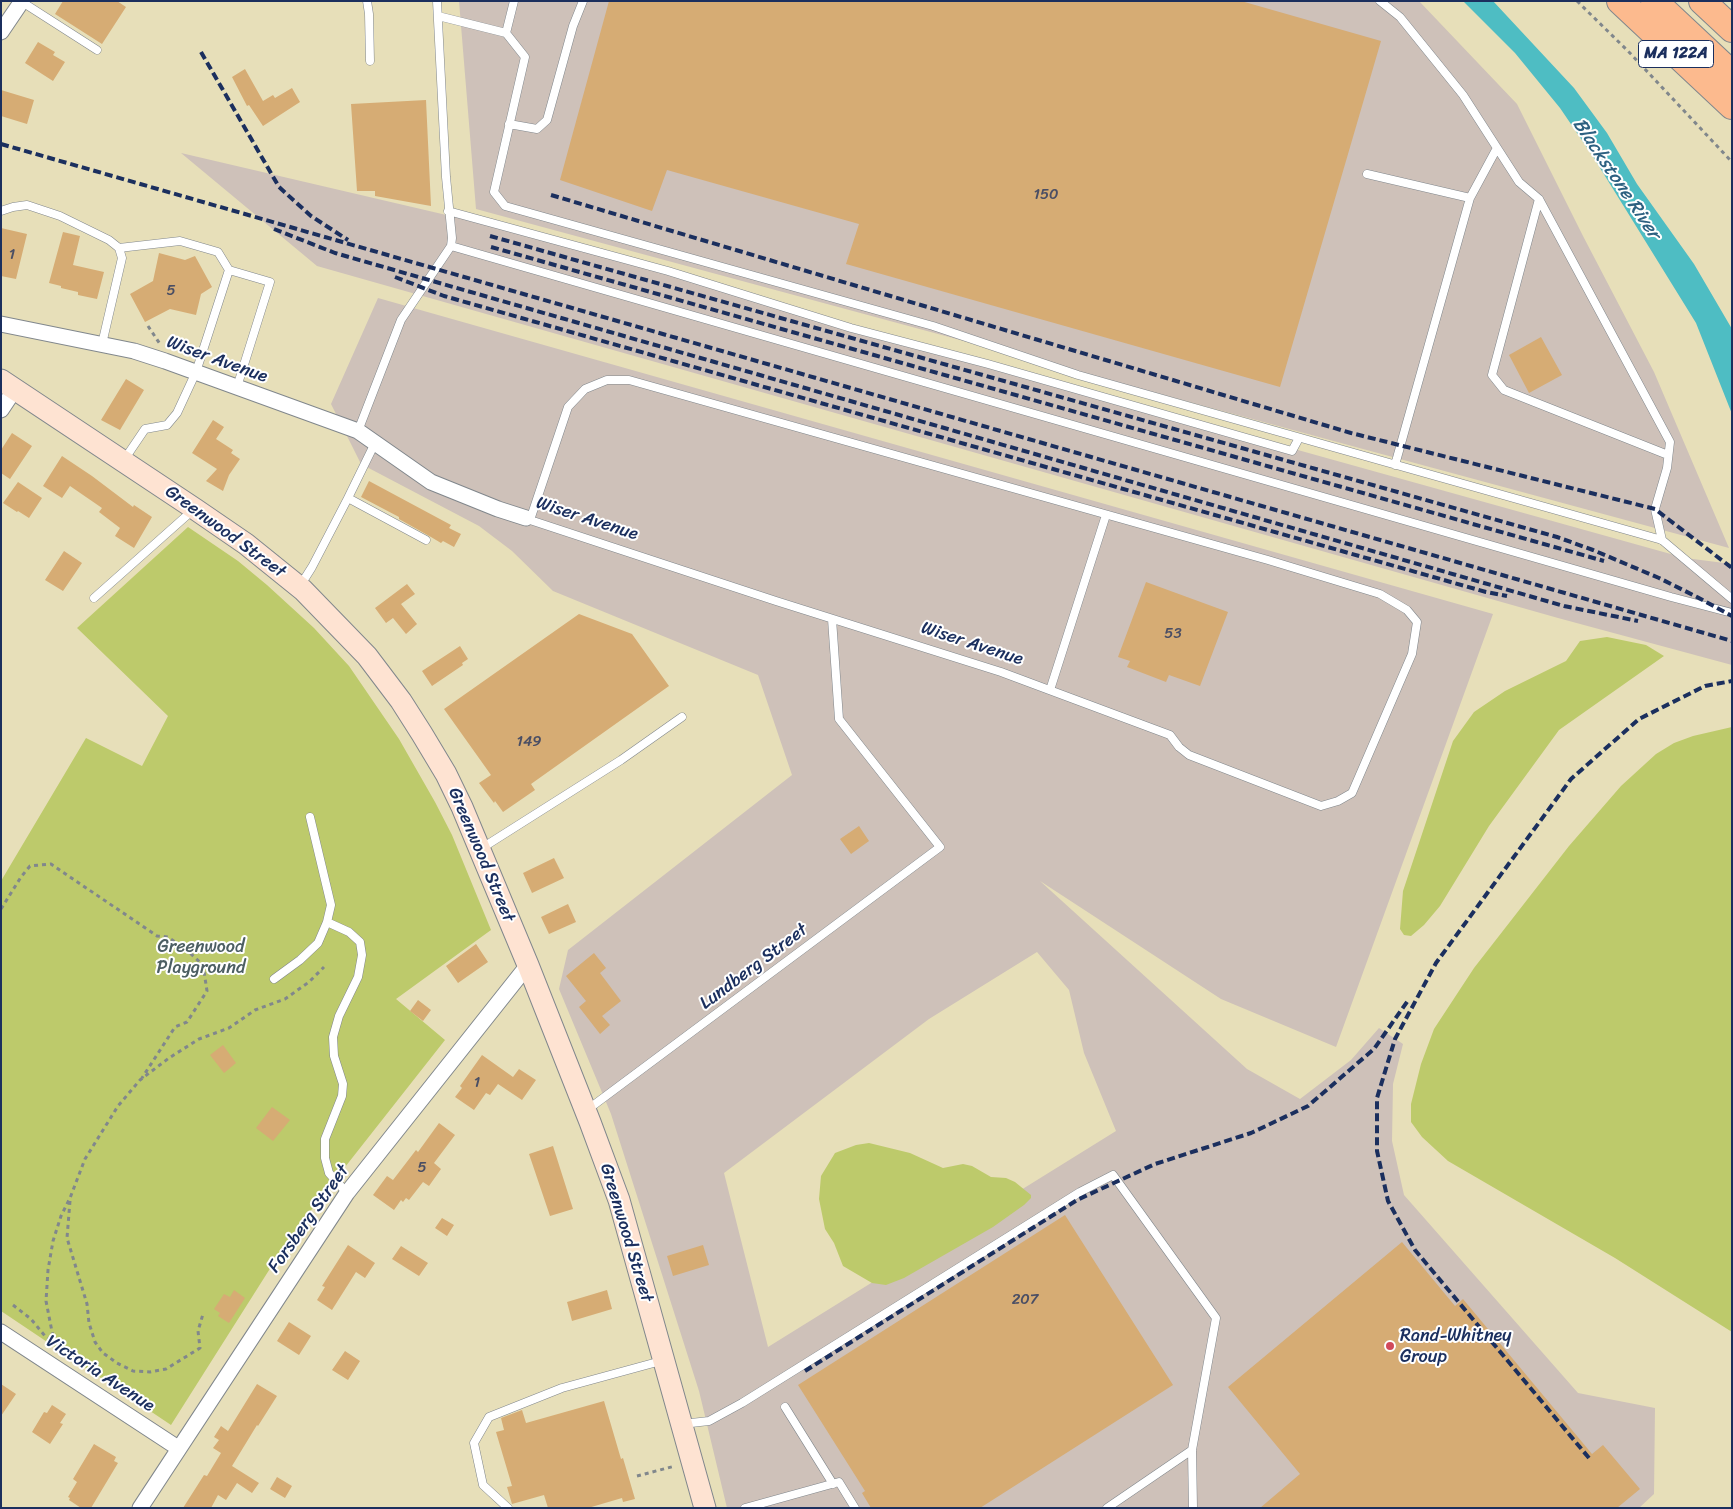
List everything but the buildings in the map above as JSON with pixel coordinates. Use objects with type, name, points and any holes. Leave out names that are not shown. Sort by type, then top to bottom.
[{"type":"highway","name":"MA 122A","points":[[1620,1],[1732,106]]},
{"type":"highway","name":"MA 122A","points":[[1654,1],[1732,74]]},
{"type":"highway","points":[[1702,1],[1732,29]]},
{"type":"main road","name":"Greenwood Street","points":[[8,384],[246,544],[299,587],[367,656],[401,702],[446,774],[462,807],[528,965],[586,1111],[618,1200],[704,1507]]},
{"type":"street","points":[[1,32],[7,15],[22,1]]},
{"type":"street","name":"Wiser Avenue","points":[[1,324],[134,351],[358,431],[431,482],[528,519]]},
{"type":"street","points":[[1,410],[8,384]]},
{"type":"street","name":"Forsberg Street","points":[[140,1508],[347,1193],[528,965]]},
{"type":"street","name":"Victoria Avenue","points":[[1,1332],[178,1448]]},
{"type":"lane","points":[[22,1],[97,50]]},
{"type":"lane","points":[[367,1],[370,61]]},
{"type":"lane","points":[[358,431],[401,320],[451,246],[437,1]]},
{"type":"lane","points":[[506,33],[514,1]]},
{"type":"lane","points":[[509,124],[537,129],[547,120],[572,26],[583,1]]},
{"type":"lane","points":[[1380,1],[1400,18],[1463,95],[1519,182],[1539,199],[1670,442],[1667,468],[1655,509],[1662,540]]},
{"type":"lane","points":[[438,16],[506,33],[525,57],[494,192],[505,206],[932,326],[1078,375],[1662,540],[1732,599]]},
{"type":"lane","points":[[1395,465],[1470,198],[1497,148]]},
{"type":"lane","points":[[1367,174],[1470,198]]},
{"type":"lane","points":[[1539,199],[1492,375],[1504,390],[1668,455]]},
{"type":"lane","points":[[1,211],[27,205],[60,216],[109,240],[119,248],[122,258],[102,344]]},
{"type":"lane","points":[[448,211],[668,271],[851,328],[1006,369],[1292,451],[1299,438]]},
{"type":"lane","points":[[119,248],[180,241],[218,252],[229,270],[270,282],[237,387]]},
{"type":"lane","points":[[451,246],[1652,592],[1732,613]]},
{"type":"lane","points":[[123,460],[145,429],[167,425],[177,413],[196,372],[229,270]]},
{"type":"lane","points":[[528,519],[568,407],[585,389],[607,380],[629,380],[1106,515],[1050,690]]},
{"type":"lane","points":[[299,587],[312,567],[375,443]]},
{"type":"lane","points":[[348,498],[426,540]]},
{"type":"lane","points":[[94,598],[195,509]]},
{"type":"lane","name":"Wiser Avenue","points":[[528,519],[832,619],[1001,672],[1170,735],[1179,747],[1189,755],[1321,806],[1338,801],[1352,793],[1412,654],[1417,622],[1407,610],[1380,594],[1268,560],[1106,515]]},
{"type":"lane","name":"Lundberg Street","points":[[586,1111],[940,847],[839,719],[832,619]]},
{"type":"lane","points":[[480,849],[621,760],[682,717]]},
{"type":"lane","points":[[274,979],[300,960],[318,943],[327,922],[331,905],[310,818]]},
{"type":"lane","points":[[327,922],[350,932],[360,942],[362,955],[358,977],[339,1016],[333,1037],[334,1056],[343,1084],[342,1096],[325,1139],[325,1158],[329,1173],[347,1193]]},
{"type":"lane","points":[[682,1424],[709,1421],[742,1403],[1080,1192],[1113,1176],[1216,1318],[1192,1450],[1193,1508]]},
{"type":"lane","points":[[508,1508],[483,1485],[474,1443],[489,1417],[562,1388],[663,1360]]},
{"type":"lane","points":[[785,1407],[833,1484]]},
{"type":"lane","points":[[1107,1508],[1192,1450]]},
{"type":"lane","points":[[745,1508],[839,1482],[855,1508]]},
{"type":"path","points":[[1577,1],[1628,51],[1732,162]]},
{"type":"path","points":[[148,326],[162,348]]},
{"type":"path","points":[[1,909],[20,877],[30,866],[51,864],[157,936],[168,937],[189,952],[203,965],[207,991],[187,1022],[175,1027],[140,1080],[118,1106],[100,1133],[85,1159],[58,1224],[48,1270],[46,1300],[57,1349],[53,1366]]},
{"type":"path","points":[[140,1080],[169,1058],[199,1039],[229,1028],[255,1010],[285,999],[309,982],[324,967]]},
{"type":"path","points":[[70,1198],[67,1238],[87,1304],[89,1323],[95,1342],[103,1354],[133,1371],[150,1372],[166,1369],[200,1348],[198,1331],[203,1314]]},
{"type":"path","points":[[13,1305],[31,1319],[45,1336],[56,1344]]},
{"type":"path","points":[[637,1476],[675,1466]]},
{"type":"shaded area","points":[[459,1],[1419,1],[1517,104],[1654,372],[1729,548],[476,209]]},
{"type":"shaded area","points":[[181,153],[502,228],[1685,558],[1732,564],[1732,665],[1558,618],[317,266]]},
{"type":"shaded area","points":[[378,298],[1493,614],[1336,1047],[1221,999],[1040,881],[1247,1069],[1300,1099],[1351,1060],[1379,1028],[1403,1044],[1393,1084],[1392,1141],[1404,1195],[1578,1393],[1655,1408],[1654,1494],[1639,1508],[727,1508],[699,1391],[611,1114],[559,989],[568,950],[792,775],[758,675],[553,591],[512,551],[479,526],[361,464],[331,404]],"holes":[[[1037,952],[1069,990],[1084,1053],[1116,1131],[768,1347],[724,1173],[929,1019]]]},
{"type":"green space","name":"Greenwood Playground","points":[[188,527],[238,561],[267,585],[314,628],[349,666],[399,739],[435,802],[452,835],[491,930],[396,999],[445,1040],[290,1237],[171,1425],[1,1311],[1,881],[86,738],[142,766],[168,716],[77,628]]},
{"type":"green space","points":[[1607,637],[1646,645],[1664,656],[1559,730],[1489,826],[1440,906],[1424,925],[1411,936],[1404,935],[1400,929],[1403,891],[1453,741],[1474,712],[1505,691],[1566,661],[1580,641]]},
{"type":"green space","points":[[1732,727],[1732,1332],[1615,1258],[1448,1161],[1422,1137],[1411,1122],[1411,1104],[1421,1064],[1434,1029],[1474,968],[1569,846],[1621,786],[1656,754],[1674,743],[1693,736]]},
{"type":"green space","points":[[869,1143],[910,1153],[943,1168],[963,1164],[972,1166],[991,1177],[1006,1178],[1015,1182],[1031,1195],[1031,1198],[993,1227],[904,1278],[886,1285],[872,1283],[843,1266],[834,1243],[825,1229],[819,1199],[821,1176],[835,1153],[856,1145]]},
{"type":"water","name":"Blackstone River","points":[[1463,1],[1493,1],[1574,88],[1607,133],[1637,184],[1694,264],[1732,329],[1732,414],[1696,323],[1592,155],[1560,108],[1515,53]]},
{"type":"railway","points":[[201,52],[279,187],[311,216],[348,240]]},
{"type":"railway","points":[[1,144],[1732,641]]},
{"type":"railway","points":[[551,195],[1351,433],[1655,509],[1732,568]]},
{"type":"railway","points":[[274,229],[335,253],[1564,606],[1638,621]]},
{"type":"railway","points":[[490,236],[1557,537],[1659,578],[1732,616]]},
{"type":"railway","points":[[491,247],[1604,561]]},
{"type":"railway","points":[[395,277],[444,296],[1486,592],[1507,596]]},
{"type":"railway","points":[[1589,1458],[1415,1250],[1388,1201],[1377,1151],[1377,1098],[1395,1039],[1436,963],[1571,779],[1639,719],[1705,686],[1732,681]]},
{"type":"railway","points":[[805,1371],[1077,1200],[1155,1164],[1251,1133],[1308,1106],[1374,1049],[1409,999]]},
{"type":"place","name":"Rand-Whitney Group","points":[[1390,1346]]}]
